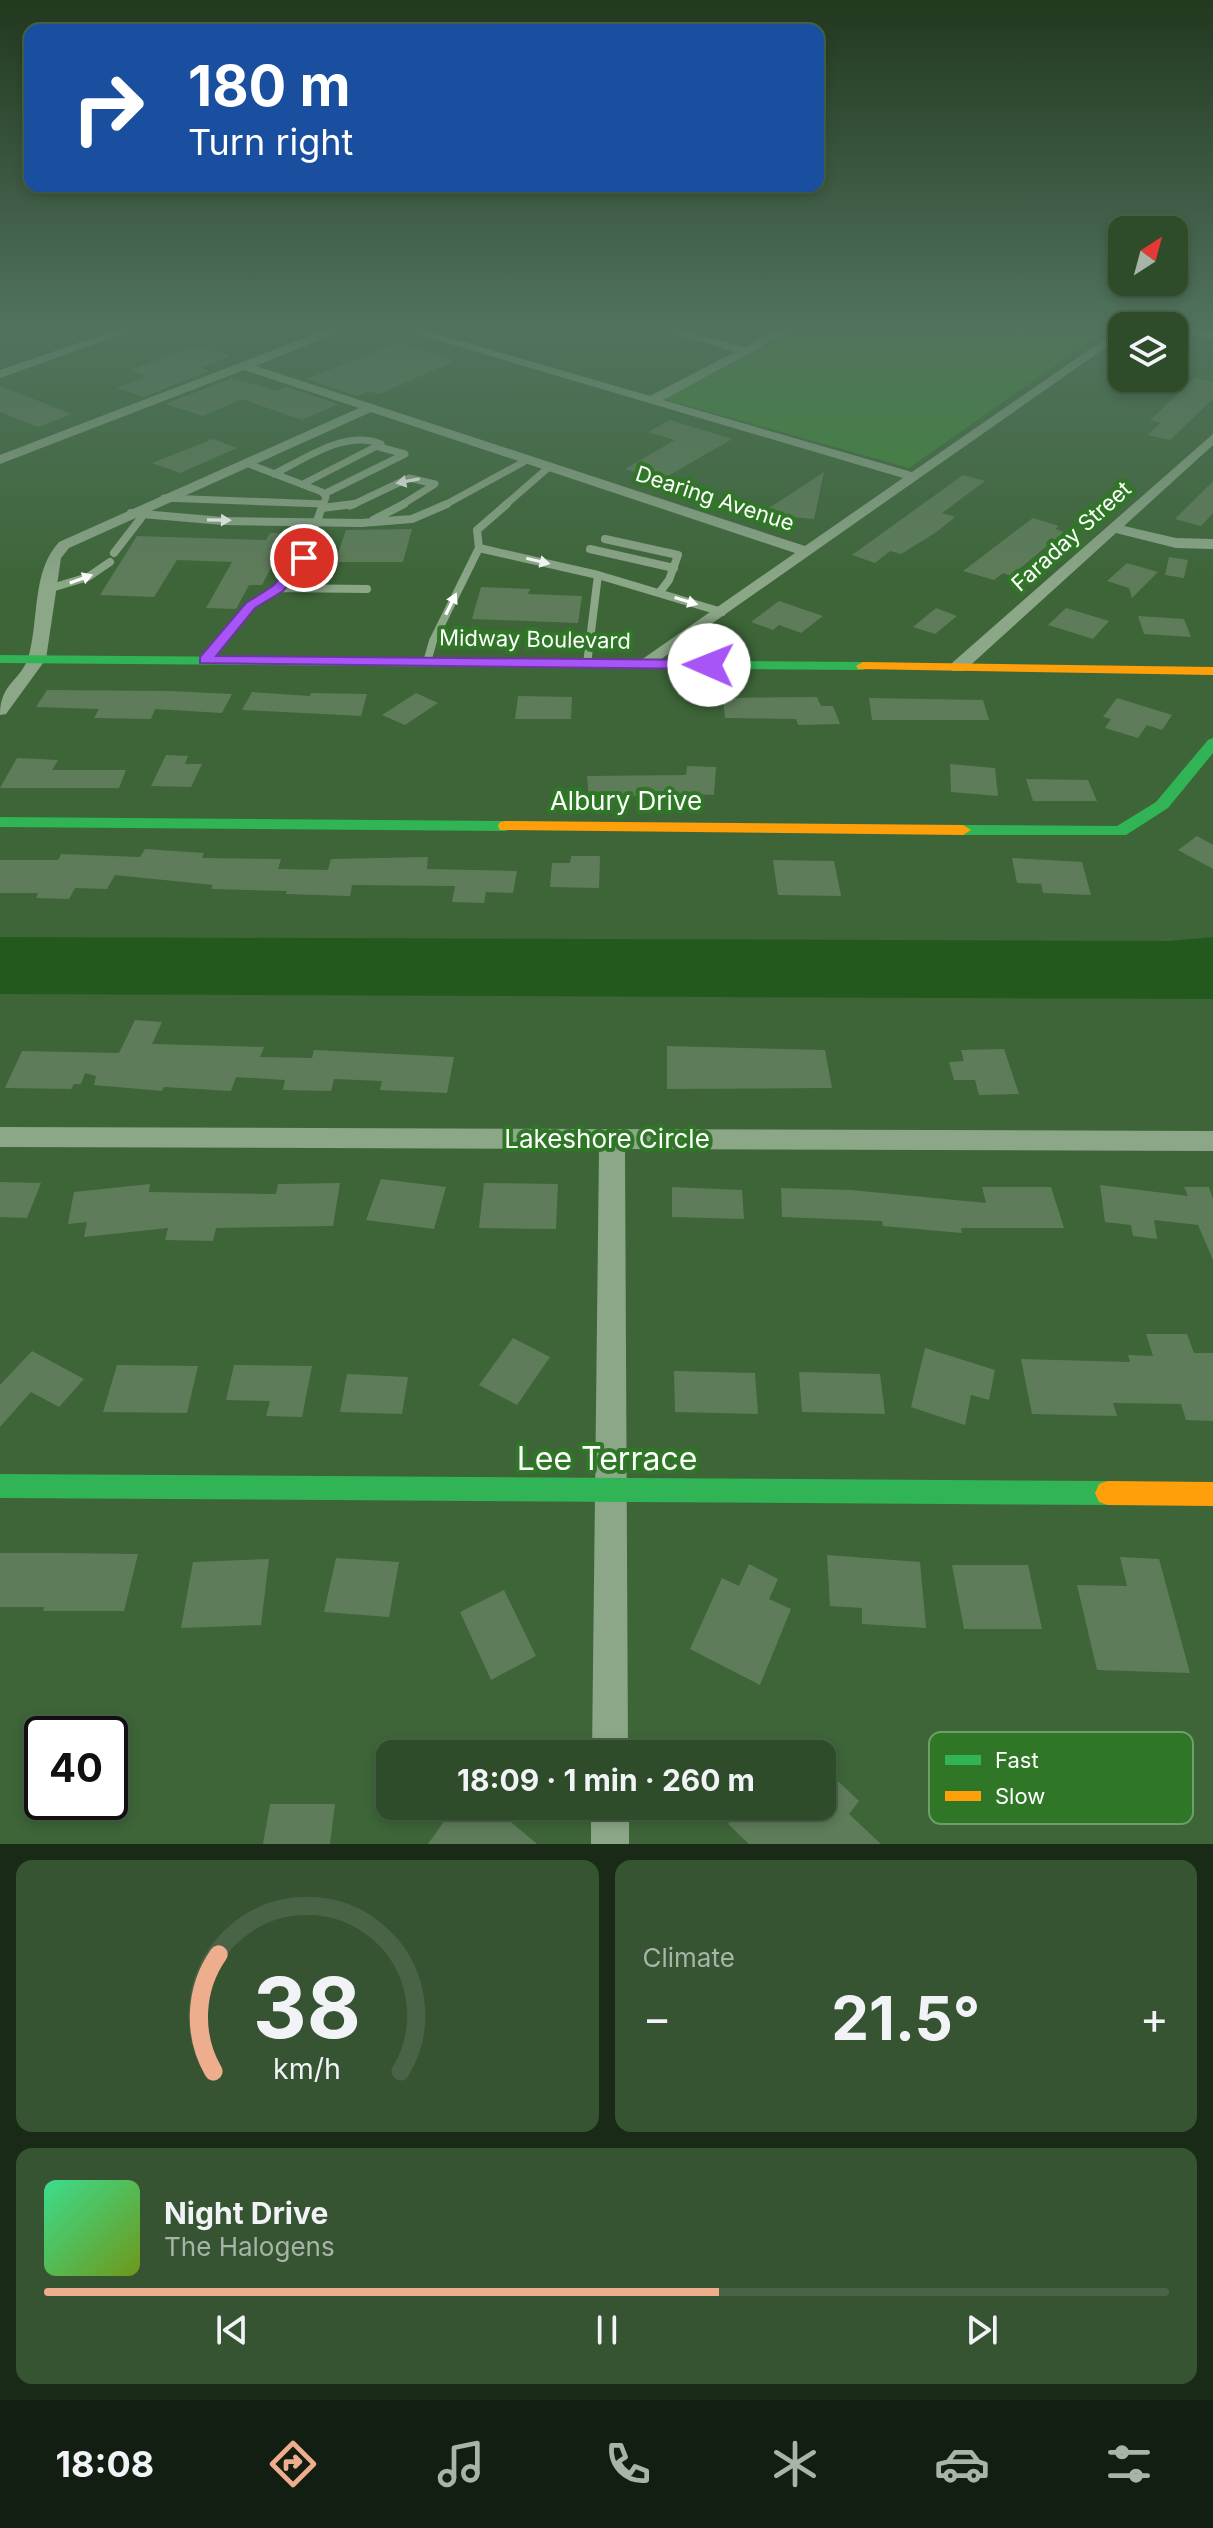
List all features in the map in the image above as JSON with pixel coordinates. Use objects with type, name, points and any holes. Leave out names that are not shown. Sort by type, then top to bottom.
[{"type":"street","points":[[0,460],[124,412]]},
{"type":"street","points":[[0,710],[37,659],[53,557],[64,545],[136,516],[164,498],[361,412]]},
{"type":"street","name":"Dearing Avenue","points":[[382,412],[807,552]]},
{"type":"street","points":[[689,412],[914,477]]},
{"type":"street","points":[[647,664],[1007,412]]},
{"type":"street","name":"Faraday Street","points":[[958,667],[1213,438]]},
{"type":"street","points":[[1114,528],[1176,543],[1213,544]]},
{"type":"street","name":"Midway Boulevard","points":[[0,659],[1213,671]]},
{"type":"street","name":"Albury Drive","points":[[0,822],[1120,831],[1146,821],[1159,811],[1213,743]]},
{"type":"street","name":"Lakeshore Circle","points":[[0,1137],[1213,1141]]},
{"type":"street","points":[[610,1740],[612,1139]]},
{"type":"street","name":"Lee Terrace","points":[[0,1486],[1213,1494]]},
{"type":"street","points":[[610,1820],[610,1844]]},
{"type":"lane","points":[[274,474],[351,439],[372,439],[381,444],[379,447]]},
{"type":"lane","points":[[205,660],[250,605],[278,588],[304,558],[323,502],[405,454],[397,449],[379,447],[303,484]]},
{"type":"lane","points":[[48,589],[88,577],[112,557],[136,516],[369,523],[413,518],[527,460]]},
{"type":"lane","points":[[246,463],[303,484],[323,502]]},
{"type":"lane","points":[[549,467],[477,530],[476,543],[479,548],[598,575],[722,612]]},
{"type":"lane","points":[[164,498],[323,502],[348,507],[409,478],[435,484],[427,492],[369,523]]},
{"type":"lane","points":[[605,539],[678,555],[659,593]]},
{"type":"lane","points":[[427,662],[433,641],[479,548]]},
{"type":"lane","points":[[590,549],[674,568]]},
{"type":"lane","points":[[587,664],[598,575]]},
{"type":"lane","points":[[278,588],[367,589]]},
{"type":"shaded area","points":[[710,412],[989,412],[909,468]]},
{"type":"shaded area","points":[[0,937],[1168,941],[1213,937],[1213,999],[0,994]]},
{"type":"building","points":[[0,412],[72,414],[38,427]]},
{"type":"building","points":[[191,412],[212,412],[203,416]]},
{"type":"building","points":[[279,412],[320,412],[302,420]]},
{"type":"building","points":[[1159,412],[1199,412],[1170,440],[1147,435],[1161,423],[1150,420]]},
{"type":"building","points":[[670,420],[732,439],[661,480],[625,469],[675,440],[648,432]]},
{"type":"building","points":[[213,439],[237,448],[180,473],[152,463]]},
{"type":"building","points":[[824,472],[814,519],[792,517],[790,522],[770,520],[771,515],[760,514]]},
{"type":"building","points":[[963,475],[985,481],[942,513],[955,517],[935,533],[901,554],[890,551],[875,563],[852,555]]},
{"type":"building","points":[[1213,481],[1213,513],[1201,526],[1175,519]]},
{"type":"building","points":[[1033,518],[1059,526],[1055,529],[1064,532],[1011,576],[1003,573],[994,580],[963,571]]},
{"type":"building","points":[[412,529],[403,562],[335,562],[346,530]]},
{"type":"building","points":[[270,533],[304,534],[292,558],[277,557],[262,585],[249,585],[236,609],[206,608],[232,562],[177,560],[154,597],[100,595],[137,536],[266,540]]},
{"type":"building","points":[[1169,557],[1188,560],[1184,578],[1165,575]]},
{"type":"building","points":[[1127,563],[1158,572],[1132,598],[1129,588],[1107,581]]},
{"type":"building","points":[[481,587],[530,589],[528,594],[582,596],[578,623],[472,619]]},
{"type":"building","points":[[779,601],[823,616],[801,633],[779,625],[773,630],[751,622]]},
{"type":"building","points":[[936,608],[957,616],[935,634],[913,627]]},
{"type":"building","points":[[1066,608],[1109,621],[1093,639],[1048,625]]},
{"type":"building","points":[[1138,616],[1184,619],[1191,637],[1144,634]]},
{"type":"building","points":[[47,690],[232,694],[222,713],[155,709],[151,719],[94,718],[99,709],[36,707]]},
{"type":"building","points":[[252,692],[310,696],[311,693],[367,694],[361,716],[242,710]]},
{"type":"building","points":[[416,693],[438,703],[405,725],[382,715]]},
{"type":"building","points":[[518,696],[572,697],[571,719],[515,719]]},
{"type":"building","points":[[817,697],[821,706],[833,706],[840,724],[798,725],[796,719],[725,718],[723,698]]},
{"type":"building","points":[[869,698],[983,700],[989,720],[872,720]]},
{"type":"building","points":[[1117,698],[1172,715],[1162,730],[1147,725],[1138,738],[1105,728],[1111,719],[1103,717]]},
{"type":"building","points":[[166,755],[188,756],[185,764],[202,764],[191,787],[151,786]]},
{"type":"building","points":[[17,758],[58,760],[52,770],[126,770],[119,788],[0,788]]},
{"type":"building","points":[[950,764],[995,768],[998,796],[951,792]]},
{"type":"building","points":[[687,766],[716,767],[714,795],[640,792],[641,796],[589,797],[587,776],[686,775]]},
{"type":"building","points":[[1026,779],[1088,780],[1097,801],[1033,801]]},
{"type":"building","points":[[1197,836],[1213,845],[1213,869],[1178,850]]},
{"type":"building","points":[[145,849],[204,853],[202,858],[281,859],[278,869],[328,870],[331,859],[428,857],[427,869],[517,871],[513,893],[486,892],[484,903],[452,902],[455,886],[352,885],[350,896],[286,894],[287,891],[211,889],[213,885],[115,875],[107,889],[75,888],[69,899],[36,898],[38,893],[0,893],[0,860],[58,860],[61,854],[140,857]]},
{"type":"building","points":[[571,856],[600,856],[599,888],[550,887],[552,863],[570,863]]},
{"type":"building","points":[[1012,858],[1082,862],[1091,895],[1043,893],[1041,884],[1017,883]]},
{"type":"building","points":[[773,860],[834,861],[841,896],[778,895]]},
{"type":"building","points":[[135,1020],[162,1022],[152,1044],[264,1047],[260,1057],[312,1058],[314,1050],[454,1057],[447,1093],[380,1090],[382,1081],[334,1079],[331,1091],[283,1090],[285,1080],[236,1077],[231,1091],[164,1087],[162,1091],[94,1085],[96,1076],[85,1073],[81,1084],[74,1084],[71,1089],[5,1088],[22,1051],[119,1053]]},
{"type":"building","points":[[667,1046],[825,1050],[832,1088],[667,1089]]},
{"type":"building","points":[[1004,1049],[1019,1094],[979,1095],[975,1080],[954,1080],[949,1062],[964,1061],[961,1050]]},
{"type":"building","points":[[381,1179],[446,1187],[434,1229],[366,1220]]},
{"type":"building","points":[[0,1182],[41,1183],[27,1218],[0,1217]]},
{"type":"building","points":[[340,1183],[333,1226],[216,1228],[213,1241],[165,1240],[168,1228],[84,1237],[87,1222],[68,1224],[74,1192],[150,1184],[149,1192],[276,1194],[278,1184]]},
{"type":"building","points":[[484,1183],[558,1184],[556,1229],[479,1228]]},
{"type":"building","points":[[1100,1185],[1188,1196],[1184,1187],[1209,1187],[1213,1199],[1213,1260],[1198,1225],[1154,1220],[1157,1239],[1133,1236],[1131,1225],[1105,1222]]},
{"type":"building","points":[[672,1187],[742,1190],[744,1219],[672,1217]]},
{"type":"building","points":[[982,1187],[1051,1187],[1064,1228],[961,1228],[962,1233],[883,1226],[882,1221],[782,1217],[781,1188],[851,1190],[986,1203]]},
{"type":"building","points":[[1146,1334],[1187,1334],[1194,1353],[1213,1353],[1213,1421],[1186,1420],[1181,1404],[1113,1403],[1117,1416],[1032,1414],[1021,1359],[1130,1362],[1128,1355],[1153,1356]]},
{"type":"building","points":[[513,1338],[550,1357],[517,1405],[479,1385]]},
{"type":"building","points":[[925,1348],[995,1370],[989,1400],[971,1395],[965,1425],[911,1407]]},
{"type":"building","points":[[32,1351],[84,1379],[59,1407],[31,1392],[0,1427],[0,1385]]},
{"type":"building","points":[[117,1365],[198,1366],[187,1413],[103,1412]]},
{"type":"building","points":[[234,1365],[312,1366],[302,1417],[266,1416],[270,1401],[226,1400]]},
{"type":"building","points":[[674,1371],[755,1373],[758,1414],[675,1412]]},
{"type":"building","points":[[799,1372],[880,1374],[885,1414],[802,1412]]},
{"type":"building","points":[[347,1374],[408,1377],[402,1414],[340,1412]]},
{"type":"building","points":[[0,1553],[138,1554],[124,1611],[43,1611],[44,1607],[0,1607]]},
{"type":"building","points":[[827,1555],[920,1562],[926,1628],[862,1624],[862,1608],[830,1606]]},
{"type":"building","points":[[1120,1557],[1159,1559],[1190,1673],[1097,1670],[1077,1585],[1127,1586]]},
{"type":"building","points":[[336,1558],[399,1562],[389,1617],[324,1612]]},
{"type":"building","points":[[269,1559],[261,1625],[181,1628],[193,1562]]},
{"type":"building","points":[[749,1564],[778,1579],[769,1599],[791,1609],[760,1685],[690,1649],[722,1578],[739,1586]]},
{"type":"building","points":[[952,1565],[1028,1565],[1042,1629],[964,1629]]},
{"type":"building","points":[[504,1590],[536,1656],[491,1680],[460,1612]]},
{"type":"building","points":[[836,1779],[859,1801],[849,1814],[881,1844],[749,1844],[728,1824],[731,1820],[836,1820]]},
{"type":"building","points":[[270,1804],[335,1804],[330,1844],[263,1844]]},
{"type":"building","points":[[445,1820],[509,1820],[537,1844],[428,1844]]},
{"type":"traffic: fast","points":[[0,659],[863,666]]},
{"type":"traffic: fast","points":[[963,830],[1120,831],[1162,805],[1213,743]]},
{"type":"traffic: fast","points":[[0,822],[506,826]]},
{"type":"traffic: fast","points":[[0,1486],[1108,1493]]},
{"type":"traffic: slow","points":[[863,666],[1213,671]]},
{"type":"traffic: slow","points":[[506,826],[963,830]]},
{"type":"traffic: slow","points":[[1108,1493],[1213,1494]]},
{"type":"route","points":[[304,558],[278,588],[250,605],[205,660],[709,665]]}]
